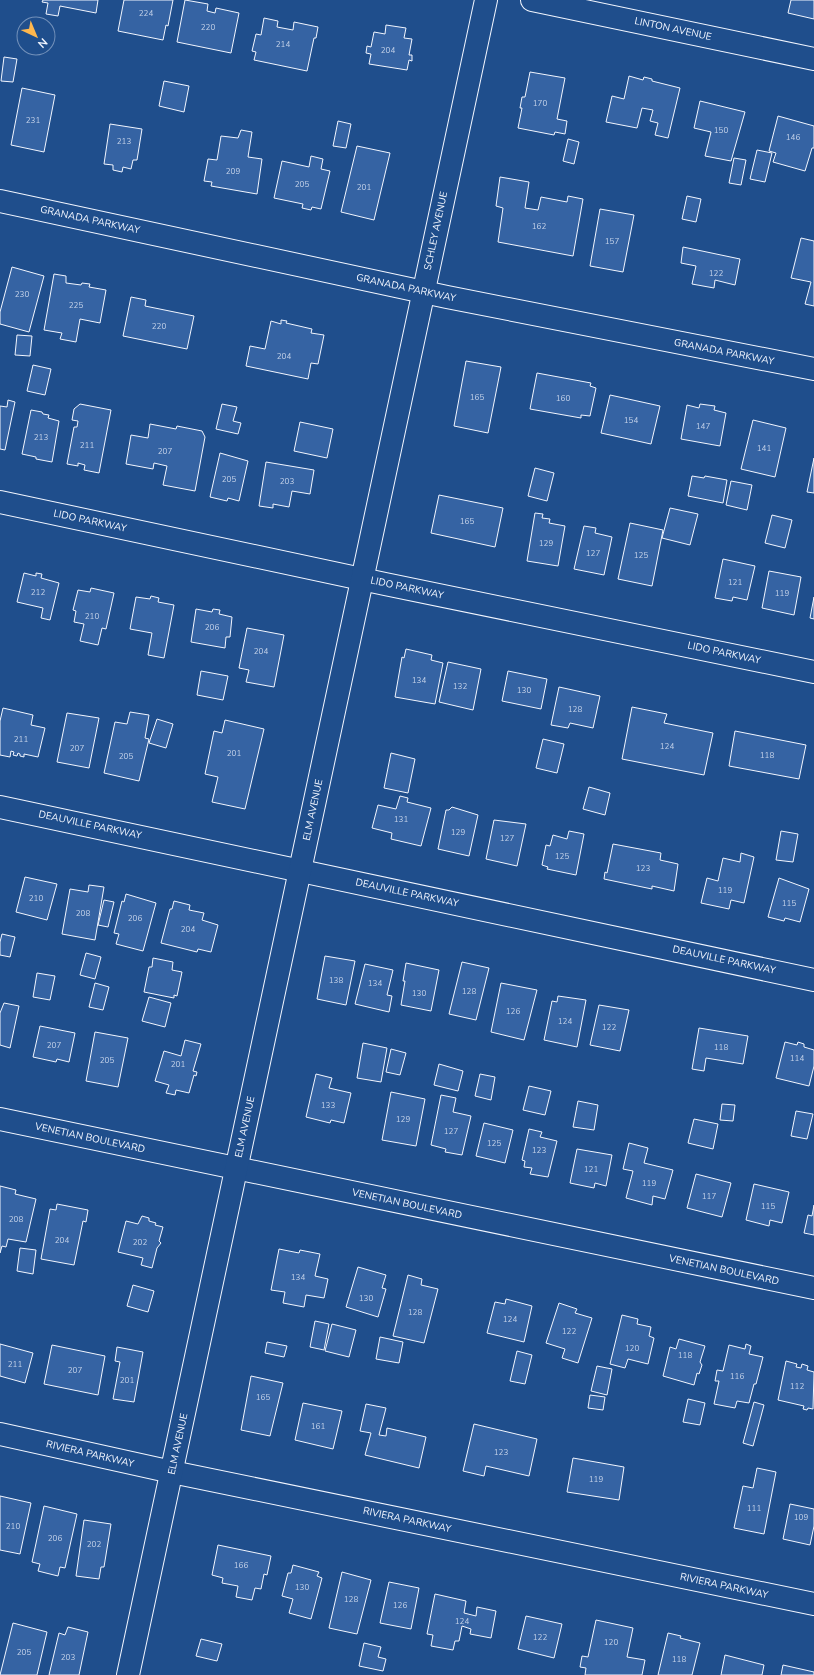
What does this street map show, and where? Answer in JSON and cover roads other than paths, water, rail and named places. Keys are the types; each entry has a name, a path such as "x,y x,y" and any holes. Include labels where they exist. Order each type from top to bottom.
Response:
{"street":[{"name":"SCHLEY AVENUE","path":"362,579 486,0"},
{"name":"LINTON AVENUE","path":"532,0 814,59"},
{"name":"GRANADA PARKWAY","path":"0,201 423,292 814,369"},
{"name":"LIDO PARKWAY","path":"0,502 362,579 814,672"},
{"name":"ELM AVENUE","path":"128,1675 362,579"},
{"name":"DEAUVILLE PARKWAY","path":"0,806 814,980"},
{"name":"VENETIAN BOULEVARD","path":"0,1119 814,1288"},
{"name":"RIVIERA PARKWAY","path":"0,1434 172,1472 814,1604"}]}
